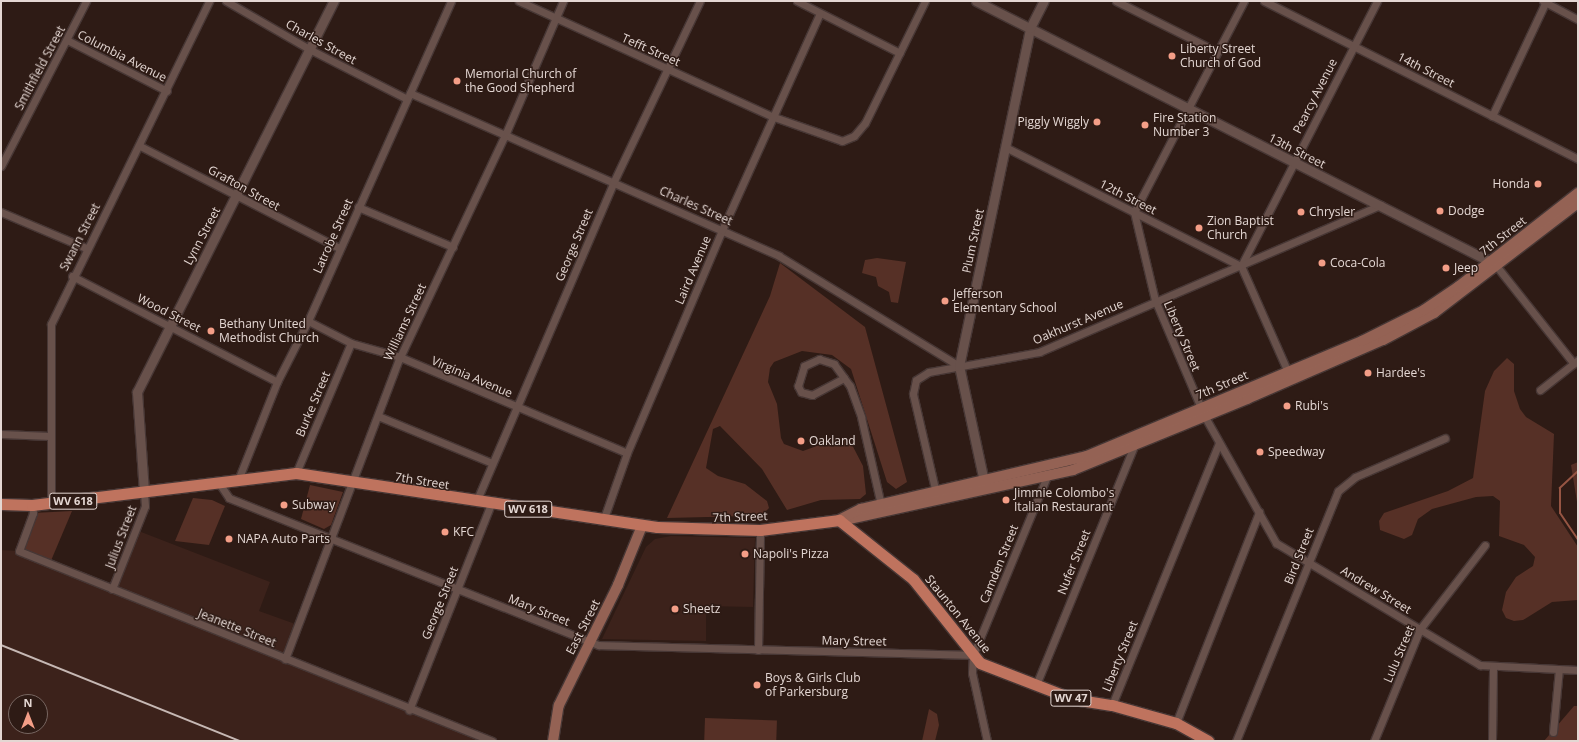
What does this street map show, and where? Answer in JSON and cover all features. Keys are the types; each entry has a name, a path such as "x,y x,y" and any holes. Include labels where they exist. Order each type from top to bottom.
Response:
{"main road":[{"name":"7th Street","path":"1048,471 1203,413 1398,333 1434,313 1495,264 1578,193"},
{"name":"7th Street","path":"1,504 32,505 296,473 354,484 476,502 604,518 642,526 711,531 760,530 839,520 1048,471 1133,448 1288,372 1424,310 1495,264 1578,203"},
{"name":"7th Street","path":"839,520 861,509 936,493 984,486"},
{"name":"Staunton Avenue","path":"839,520 913,579 980,663 1073,699 1112,705 1176,723 1208,741"},
{"name":"East Street","path":"553,741 559,705 618,585 642,526"}],"street":[{"name":"Smithfield Street","path":"1,166 86,1"},
{"name":"Swann Street","path":"50,503 50,324 86,248 140,146 210,1"},
{"name":"Charles Street","path":"226,1 309,49 408,96 506,133 779,256 959,366"},
{"name":"Lynn Street","path":"144,492 137,392 168,325 235,197 334,1"},
{"name":"Latrobe Street","path":"238,480 277,382 308,321 339,248 451,1"},
{"name":"Tefft Street","path":"519,1 774,117 842,141 854,136 865,123 925,1"},
{"name":"Williams Street","path":"285,659 354,484 400,357 506,133 554,18 563,1"},
{"name":"George Street","path":"476,502 614,181 666,69 700,1"},
{"path":"797,1 900,53"},
{"name":"13th Street","path":"976,1 1495,264 1576,362"},
{"name":"Plum Street","path":"984,486 959,366 1030,28 1044,1"},
{"path":"1116,1 1216,51"},
{"path":"1134,212 1216,51 1244,1"},
{"name":"14th Street","path":"1264,1 1578,159"},
{"name":"Pearcy Avenue","path":"1241,266 1352,46 1377,1"},
{"path":"1492,116 1545,1 1578,20"},
{"name":"Laird Avenue","path":"604,518 627,453 722,230 820,13"},
{"name":"Columbia Avenue","path":"67,40 166,91"},
{"name":"Grafton Street","path":"140,146 235,197 339,248"},
{"name":"12th Street","path":"1005,147 1241,266"},
{"path":"1288,372 1241,266 1381,205"},
{"path":"358,207 453,247"},
{"path":"1,212 86,248"},
{"name":"Liberty Street","path":"1112,705 1219,443 1203,413 1155,300 1134,212"},
{"name":"Oakhurst Avenue","path":"936,493 913,394 916,380 928,372 1039,352 1155,300 1241,266"},
{"name":"Wood Street","path":"72,276 277,382"},
{"name":"Virginia Avenue","path":"308,321 351,343 400,357 516,408 627,453"},
{"name":"Burke Street","path":"296,473 351,343"},
{"path":"844,378 812,395 801,392 798,386 804,366 819,359 834,364 844,378 861,417 881,505"},
{"path":"1540,390 1576,362"},
{"path":"378,416 492,463"},
{"path":"1,434 50,436"},
{"name":"Bird Street","path":"1236,741 1308,562 1343,485 1445,438"},
{"name":"Andrew Street","path":"1219,443 1276,544 1480,665 1578,670"},
{"name":"Nufer Street","path":"1036,685 1133,448"},
{"name":"Camden Street","path":"987,741 972,672 973,655 1048,471"},
{"name":"Mary Street","path":"219,483 229,498 458,588 589,642 758,650 973,655"},
{"name":"Julius Street","path":"112,589 145,506 144,492"},
{"name":"George Street","path":"409,710 491,504"},
{"name":"Jeanette Street","path":"32,505 33,513 19,551 409,710 492,741"},
{"path":"1176,723 1259,512"},
{"path":"758,650 760,530"},
{"name":"Lulu Street","path":"1374,741 1420,629 1485,545"},
{"path":"1492,741 1493,666"},
{"path":"1553,732 1559,669"}],"shaded area":[{"path":"877,258 906,262 898,303 891,302 889,292 878,286 876,277 862,273 865,260"},
{"path":"780,263 865,327 907,482 896,489 887,482 851,369 832,355 802,351 774,362 770,368 768,382 777,404 781,438 784,444 803,451 836,439 849,439 863,466 866,494 860,499 821,500 787,510 762,469 720,426 713,429 706,468 718,476 745,484 767,501 769,508 763,514 748,516 667,518 770,296"},
{"path":"1507,358 1514,364 1514,391 1520,409 1526,417 1554,434 1551,506 1578,547 1578,600 1552,602 1523,620 1514,621 1506,618 1502,610 1506,592 1516,577 1533,566 1535,557 1524,545 1499,536 1500,501 1493,496 1476,497 1432,509 1418,519 1412,535 1404,539 1380,530 1379,521 1384,513 1448,491 1473,478 1485,391 1494,371"},
{"path":"1578,462 1578,508 1571,465"},
{"path":"310,485 343,492 331,525 324,529 301,519"},
{"path":"193,498 212,500 225,506 209,545 175,541"},
{"path":"72,511 50,563 19,551 33,513"},
{"path":"136,530 270,582 259,611 298,625 285,659 492,741 1,741 1,550 19,551 112,589"},
{"path":"671,536 755,538 753,607 706,606 706,641 602,639 646,547 655,539"},
{"path":"1574,706 1578,706 1578,741 1544,741"},
{"path":"929,709 937,714 939,725 935,741 922,741"},
{"path":"705,718 777,721 776,741 704,741"}],"waterway":[{"path":"1578,471 1560,488 1560,513 1578,540"}],"railway":[{"path":"1,645 240,741"}],"place":[{"name":"Liberty Street Church of God","path":"1172,56"},
{"name":"Memorial Church of the Good Shepherd","path":"457,81"},
{"name":"Piggly Wiggly","path":"1097,122"},
{"name":"Fire Station Number 3","path":"1145,125"},
{"name":"Honda","path":"1538,184"},
{"name":"Dodge","path":"1440,211"},
{"name":"Chrysler","path":"1301,212"},
{"name":"Zion Baptist Church","path":"1199,228"},
{"name":"Coca-Cola","path":"1322,263"},
{"name":"Jeep","path":"1446,268"},
{"name":"Jefferson Elementary School","path":"945,301"},
{"name":"Bethany United Methodist Church","path":"211,331"},
{"name":"Hardee's","path":"1368,373"},
{"name":"Rubi's","path":"1287,406"},
{"name":"Oakland","path":"801,441"},
{"name":"Speedway","path":"1260,452"},
{"name":"Jimmie Colombo's Italian Restaurant","path":"1006,500"},
{"name":"Subway","path":"284,505"},
{"name":"KFC","path":"445,532"},
{"name":"NAPA Auto Parts","path":"229,539"},
{"name":"Napoli's Pizza","path":"745,554"},
{"name":"Sheetz","path":"675,609"},
{"name":"Boys & Girls Club of Parkersburg","path":"757,685"}]}
